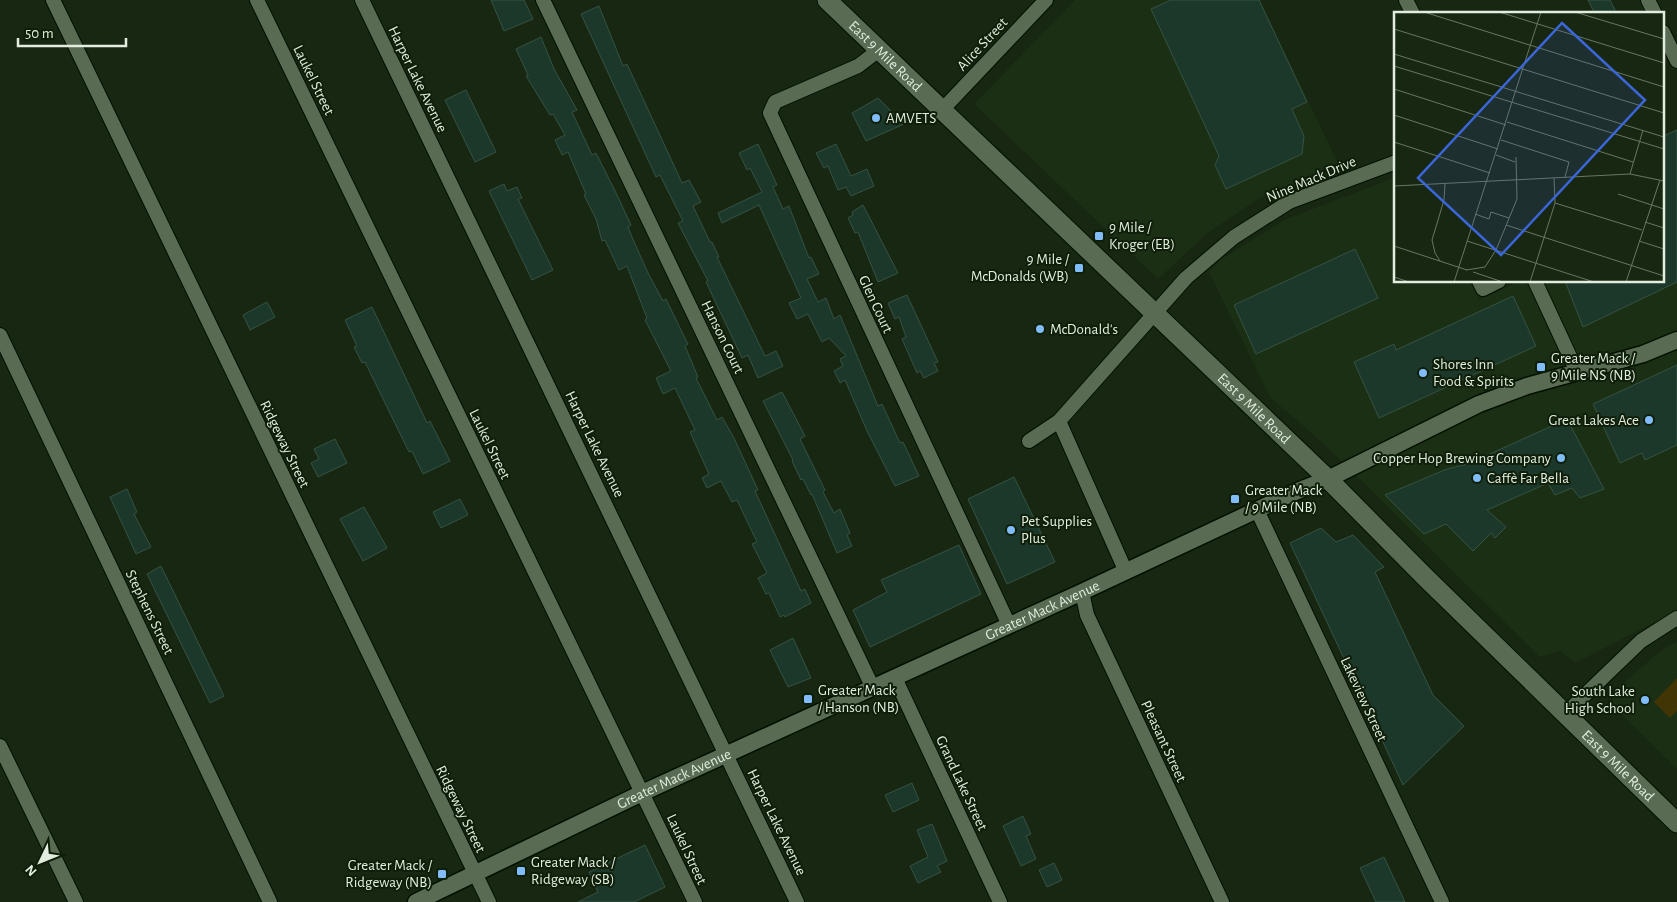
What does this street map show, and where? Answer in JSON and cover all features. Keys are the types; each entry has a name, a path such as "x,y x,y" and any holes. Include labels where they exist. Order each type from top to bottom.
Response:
{"main road":[{"name":"East 9 Mile Road","path":"827,0 1328,479 1677,822"}],"street":[{"name":"Ridgeway Street","path":"53,0 489,902"},
{"name":"Laukel Street","path":"257,0 695,902"},
{"name":"Harper Lake Avenue","path":"362,0 797,902"},
{"name":"Hanson Court","path":"543,0 873,688"},
{"name":"Alice Street","path":"942,110 1046,0"},
{"path":"1406,0 1412,12"},
{"path":"1648,0 1654,12"},
{"path":"1664,35 1673,59"},
{"name":"Glen Court","path":"879,50 858,66 774,102 770,107 770,113 1009,626"},
{"name":"Nine Mack Drive","path":"1029,441 1059,421 1200,265 1234,237 1268,214 1308,195 1394,163"},
{"path":"1480,282 1483,289 1497,282"},
{"path":"1535,282 1578,374"},
{"name":"Stephens Street","path":"0,336 270,902"},
{"name":"Greater Mack Avenue","path":"416,902 642,793 1328,479 1479,404 1527,386 1578,374 1643,354 1677,340"},
{"path":"1059,421 1126,572"},
{"name":"Lakeview Street","path":"1257,510 1442,902"},
{"name":"Pleasant Street","path":"1082,592 1087,615 1222,902"},
{"path":"1565,714 1641,641 1677,618"},
{"name":"Grand Lake Street","path":"895,678 1000,902"},
{"path":"0,746 76,902"}],"shaded area":[{"path":"1075,0 1260,0 1338,163 1260,198 1209,232 1158,279 974,104"},
{"path":"1394,178 1394,282 1470,282 1479,300 1517,282 1664,282 1677,209 1677,611 1575,663 1560,651 1540,657 1325,445 1270,397 1209,272 1222,259 1284,220"},
{"name":"South Lake High School","path":"1677,641 1677,769 1614,707 1612,693 1659,652"},
{"path":"1677,678 1677,711 1670,718 1654,702"}],"building":[{"path":"491,0 524,0 533,19 504,31"},
{"path":"1171,0 1259,0 1307,102 1292,109 1304,136 1302,154 1226,189 1215,165 1219,156 1151,9"},
{"path":"1588,0 1610,0 1616,12 1594,12"},
{"path":"599,6 623,66 627,64 682,183 689,180 701,202 693,206 710,242 712,242 719,257 717,257 765,356 776,351 783,366 758,378 748,355 742,358 706,282 708,281 678,223 683,221 660,175 656,177 581,14"},
{"path":"541,37 554,69 577,110 572,112 592,155 596,153 631,225 628,227 648,273 663,301 666,299 688,344 685,346 698,377 696,378 717,420 722,417 734,438 758,490 755,491 801,591 805,589 811,603 785,617 784,615 780,617 769,593 766,594 758,578 767,573 752,544 757,542 737,500 732,502 721,481 707,488 702,478 709,474 690,432 695,430 675,388 663,394 656,378 671,371 645,320 647,318 627,266 619,270 605,240 602,241 596,219 584,195 586,194 568,152 562,155 555,140 565,135 553,114 550,115 526,76 528,75 516,49"},
{"path":"466,90 496,152 475,162 445,100"},
{"name":"AMVETS","path":"878,98 904,124 866,141 852,113"},
{"path":"1677,130 1677,282 1583,327 1565,282 1664,282 1664,136"},
{"path":"758,144 777,185 773,187 783,209 789,206 809,258 811,257 819,274 807,279 818,302 826,298 834,319 840,315 878,406 882,404 900,443 903,442 919,476 895,486 867,431 845,380 840,383 834,371 843,366 840,359 846,356 829,338 822,342 808,314 797,319 789,303 801,298 759,205 722,223 718,213 762,192 750,168 747,170 739,153"},
{"path":"836,144 851,176 867,169 874,186 851,196 846,187 838,190 828,166 824,168 816,153"},
{"path":"504,184 507,191 517,187 522,198 518,199 553,270 532,280 489,191"},
{"path":"863,205 898,273 878,282 858,232 855,233 848,218 853,215 852,212"},
{"path":"1355,249 1378,298 1256,354 1234,305"},
{"path":"907,295 938,362 934,363 938,371 924,378 920,371 917,373 902,339 906,337 899,317 895,319 888,303"},
{"path":"1513,296 1536,346 1379,418 1354,362 1394,344 1396,350"},
{"path":"267,302 275,317 250,330 243,315"},
{"path":"372,307 427,423 430,421 450,461 423,474 412,451 409,452 365,362 362,363 354,347 357,346 345,320"},
{"path":"1677,365 1677,445 1645,460 1642,453 1620,463 1593,404"},
{"path":"782,392 805,436 800,439 825,490 823,492 834,513 840,509 850,533 847,535 852,546 837,553 812,494 803,479 801,480 763,401"},
{"path":"1567,419 1604,489 1580,498 1572,488 1555,495 1548,483 1487,510 1506,527 1495,538 1491,533 1473,551 1446,524 1424,534 1385,495 1447,469 1468,464"},
{"path":"335,439 347,463 318,477 311,463 319,459 314,449"},
{"name":"Pet Supplies Plus","path":"1014,477 1055,562 1007,584 968,499"},
{"path":"127,489 137,512 134,514 151,547 136,554 110,497"},
{"path":"460,499 468,515 441,528 433,512"},
{"path":"364,507 387,548 363,561 340,519"},
{"path":"1321,528 1336,542 1353,535 1384,567 1375,572 1433,695 1464,726 1403,785 1290,543"},
{"path":"959,545 981,594 870,647 853,610 887,592 881,580"},
{"path":"161,566 224,696 210,703 147,574"},
{"path":"793,638 811,678 788,687 770,650"},
{"path":"912,783 919,800 893,812 885,795"},
{"path":"1023,816 1031,834 1026,836 1036,859 1021,866 1003,826"},
{"path":"932,824 947,861 937,866 941,872 918,883 910,866 928,857 917,830"},
{"path":"645,845 665,887 634,902 578,902 598,892 589,872"},
{"path":"1384,857 1405,902 1376,902 1360,868"},
{"path":"1054,863 1062,880 1047,887 1039,870"}],"place":[{"name":"AMVETS","path":"876,118"},
{"name":"9 Mile / Kroger (EB)","path":"1099,236"},
{"name":"9 Mile / McDonalds (WB)","path":"1079,268"},
{"name":"McDonald's","path":"1040,329"},
{"name":"Greater Mack / 9 Mile NS (NB)","path":"1541,367"},
{"name":"Shores Inn Food & Spirits","path":"1423,373"},
{"name":"Great Lakes Ace","path":"1649,420"},
{"name":"Copper Hop Brewing Company","path":"1561,458"},
{"name":"Caffè Far Bella","path":"1477,478"},
{"name":"Greater Mack / 9 Mile (NB)","path":"1235,499"},
{"name":"Pet Supplies Plus","path":"1011,530"},
{"name":"Greater Mack / Hanson (NB)","path":"808,699"},
{"name":"South Lake High School","path":"1645,700"},
{"name":"Greater Mack / Ridgeway (SB)","path":"521,871"},
{"name":"Greater Mack / Ridgeway (NB)","path":"442,874"}]}
